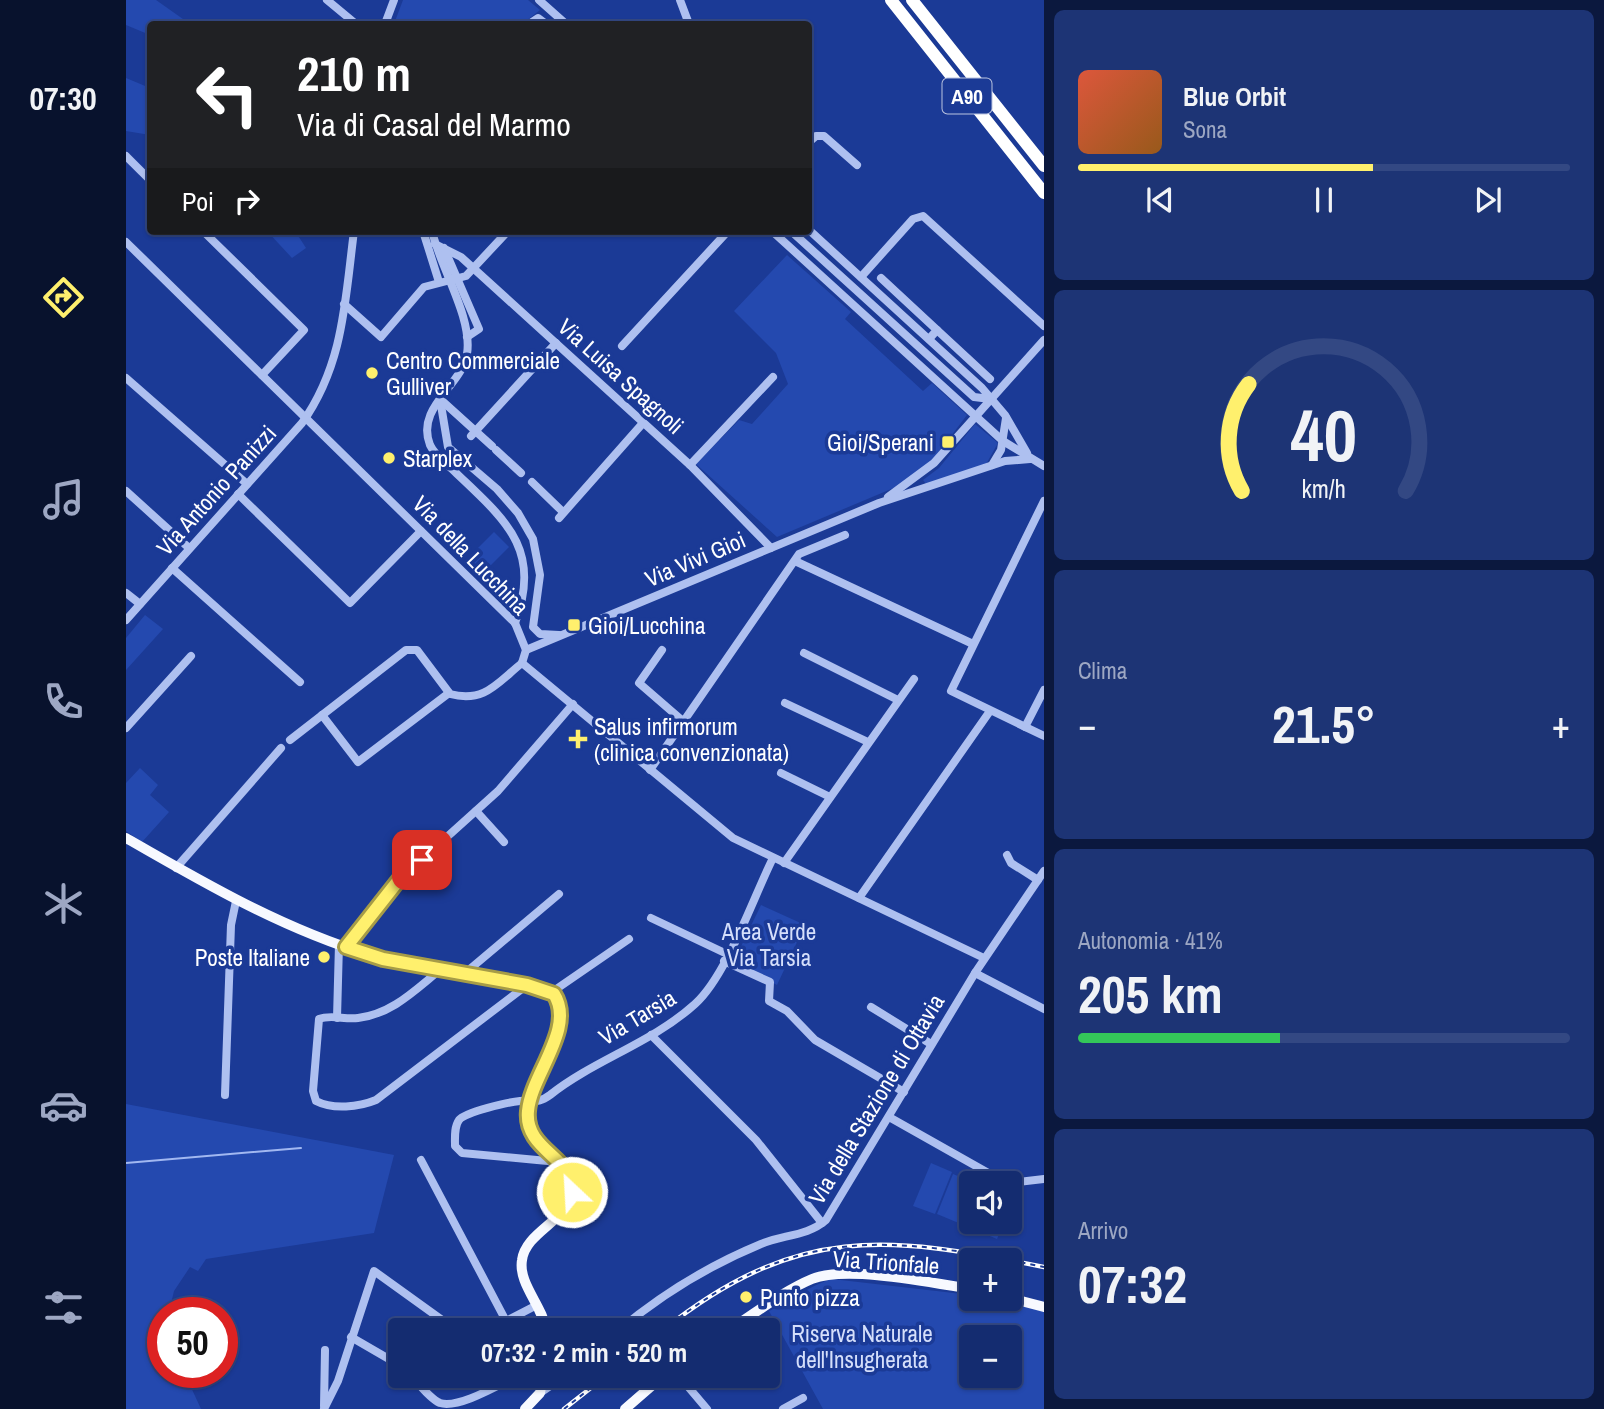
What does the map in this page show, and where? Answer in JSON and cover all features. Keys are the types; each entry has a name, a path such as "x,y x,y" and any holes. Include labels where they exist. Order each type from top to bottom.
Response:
{"highway":[{"name":"A90","path":"891,0 1044,193"},
{"name":"A90","path":"912,0 1044,166"}],"main road":[{"path":"126,838 236,901 342,945 383,959 527,985 551,992 560,1006 560,1026 529,1101 530,1132 572,1181 570,1198 559,1215 527,1246 522,1260 523,1275 541,1318"},
{"name":"Via Trionfale","path":"748,1318 803,1283 829,1275 856,1275 959,1288"},
{"path":"1022,1301 1044,1307"},
{"path":"525,1409 540,1393 541,1388"},
{"path":"625,1409 649,1388"}],"street":[{"path":"327,0 352,21"},
{"path":"386,21 394,0"},
{"path":"539,0 550,3 554,14 562,21"},
{"path":"680,0 688,21"},
{"path":"548,21 554,14"},
{"path":"812,140 816,136 824,136 857,165"},
{"path":"128,161 147,177"},
{"path":"861,277 913,219 921,215 1044,326"},
{"path":"812,233 929,339 990,399 1006,418 1030,459"},
{"path":"207,235 304,330 262,375"},
{"name":"Via Antonio Panizzi","path":"126,620 306,418 333,367 353,235"},
{"path":"344,304 381,337 422,289 458,280 474,269 504,235"},
{"path":"622,346 724,235"},
{"path":"776,235 1003,440 1044,466"},
{"path":"796,235 974,397 990,399"},
{"path":"432,239 458,280 478,329 467,337"},
{"path":"432,239 443,282 467,337 465,362 440,398 427,427 432,449 513,531 521,552 523,585 515,623"},
{"name":"Via Luisa Spagnoli","path":"432,239 474,269 690,465 771,548"},
{"name":"Via della Lucchina","path":"126,242 515,623 526,650 522,663"},
{"path":"818,255 834,252"},
{"path":"816,271 818,255"},
{"path":"881,278 990,379"},
{"path":"889,304 890,321"},
{"path":"872,322 890,321"},
{"path":"929,339 937,330"},
{"path":"929,339 937,330"},
{"name":"Via Vivi Gioi","path":"879,503 926,472 975,414 1044,340"},
{"path":"473,433 555,343"},
{"path":"939,366 939,384"},
{"path":"690,465 774,377"},
{"path":"126,378 247,484"},
{"path":"974,397 975,414"},
{"path":"440,398 473,433 521,473"},
{"path":"440,398 447,446 508,501 529,531 536,550 540,582 533,625 540,634 562,635"},
{"path":"992,465 1003,440 1006,418"},
{"path":"532,482 561,515 643,423"},
{"name":"Via Vivi Gioi","path":"526,650 879,503 1015,458 1030,459"},
{"path":"126,491 189,548"},
{"path":"237,494 350,603 421,531"},
{"path":"1044,501 951,691 1044,736"},
{"path":"650,770 799,554 845,535"},
{"path":"521,552 536,550"},
{"path":"795,561 973,645"},
{"path":"172,568 300,682"},
{"path":"126,593 140,604"},
{"path":"290,740 403,651 417,650 449,693 477,698 522,663 722,830 773,858 984,958"},
{"path":"662,650 639,683 684,722"},
{"path":"804,653 898,700"},
{"path":"126,728 191,656"},
{"path":"784,863 914,679"},
{"path":"1025,727 1044,690"},
{"path":"321,715 358,762 449,693"},
{"path":"337,1018 342,945 398,881 476,811 538,747 573,704"},
{"path":"785,704 868,742"},
{"path":"859,898 990,710"},
{"path":"176,868 281,748"},
{"path":"780,773 830,797"},
{"path":"476,811 504,842"},
{"path":"1007,855 1011,863 1038,880"},
{"name":"Via Tarsia","path":"558,1162 465,1154 456,1150 456,1128 462,1117 514,1102 541,1101 583,1071 651,1035 697,1002 726,958 773,858"},
{"name":"Via della Stazione di Ottavia","path":"633,1318 656,1298 749,1250 822,1223 984,958 1044,872"},
{"path":"464,974 559,894"},
{"path":"225,1095 231,917 236,901"},
{"path":"651,918 770,982 769,1001 788,1011 815,1040 904,1092"},
{"path":"551,992 629,939"},
{"path":"440,970 389,1009 360,1018 323,1017 318,1021 313,1094 316,1101 323,1104 358,1105 376,1100 527,985"},
{"path":"975,973 1044,1009"},
{"path":"871,1007 932,1044"},
{"path":"651,1035 756,1140 822,1223"},
{"path":"889,1117 986,1171"},
{"path":"421,1160 504,1318"},
{"path":"1022,1181 1044,1179"},
{"path":"324,1409 338,1381 373,1271 380,1272 440,1318"},
{"path":"512,1318 537,1305"},
{"path":"351,1336 388,1358"},
{"path":"324,1409 325,1350"},
{"path":"424,1388 437,1402 447,1405 470,1399 492,1388"},
{"path":"540,1393 547,1388"},
{"path":"688,1388 704,1408"},
{"path":"783,1409 803,1398"}],"green space":[{"path":"126,0 156,0 186,21 147,21 147,34 126,25"},
{"path":"403,0 528,0 540,10 526,21 395,21"},
{"path":"126,78 147,87 147,134 126,131"},
{"path":"271,235 298,235 306,248 292,258"},
{"path":"787,255 851,312 845,319 923,391 932,383 967,415 932,461 896,487 777,537 696,464 739,420 752,424 788,384 776,353 734,311"},
{"path":"975,424 998,443 985,466 927,485 923,480 939,468"},
{"path":"494,532 509,547 481,575 466,560"},
{"path":"145,615 163,629 126,670 126,638"},
{"path":"140,768 158,785 150,795 169,812 142,842 126,831 126,783"},
{"name":"Area Verde Via Tarsia","path":"761,905 805,925 777,985 733,963"},
{"path":"126,1104 394,1155 374,1233 206,1259 198,1271 190,1267 173,1297 147,1297 147,1388 191,1388 201,1409 126,1409"},
{"path":"931,1163 952,1172 935,1214 913,1206"},
{"path":"953,1174 959,1176 959,1223 937,1214"},
{"path":"985,1234 999,1234 997,1239"},
{"name":"Riserva Naturale dell'Insugherata","path":"832,1279 959,1294 959,1311 1022,1311 1022,1306 1044,1311 1044,1409 823,1409 780,1331 780,1318 773,1318 769,1311"}],"waterway":[{"path":"126,1163 301,1148"}],"railway":[{"path":"680,1318 711,1296 757,1271 801,1255 844,1247 889,1245 937,1248 1044,1267"},
{"path":"564,1409 591,1388"}],"place":[{"name":"Centro Commerciale Gulliver","path":"372,373"},
{"name":"Gioi/Sperani","path":"948,442"},
{"name":"Starplex","path":"389,458"},
{"name":"Gioi/Lucchina","path":"574,625"},
{"name":"Salus infirmorum (clinica convenzionata)","path":"578,739"},
{"name":"Poste Italiane","path":"324,957"},
{"name":"Punto pizza","path":"746,1297"}],"route":[{"path":"422,860 398,881 346,947 383,959 527,985 554,994 560,1006 560,1026 531,1094 528,1124 535,1140 568,1174 573,1186 572,1192"}]}
